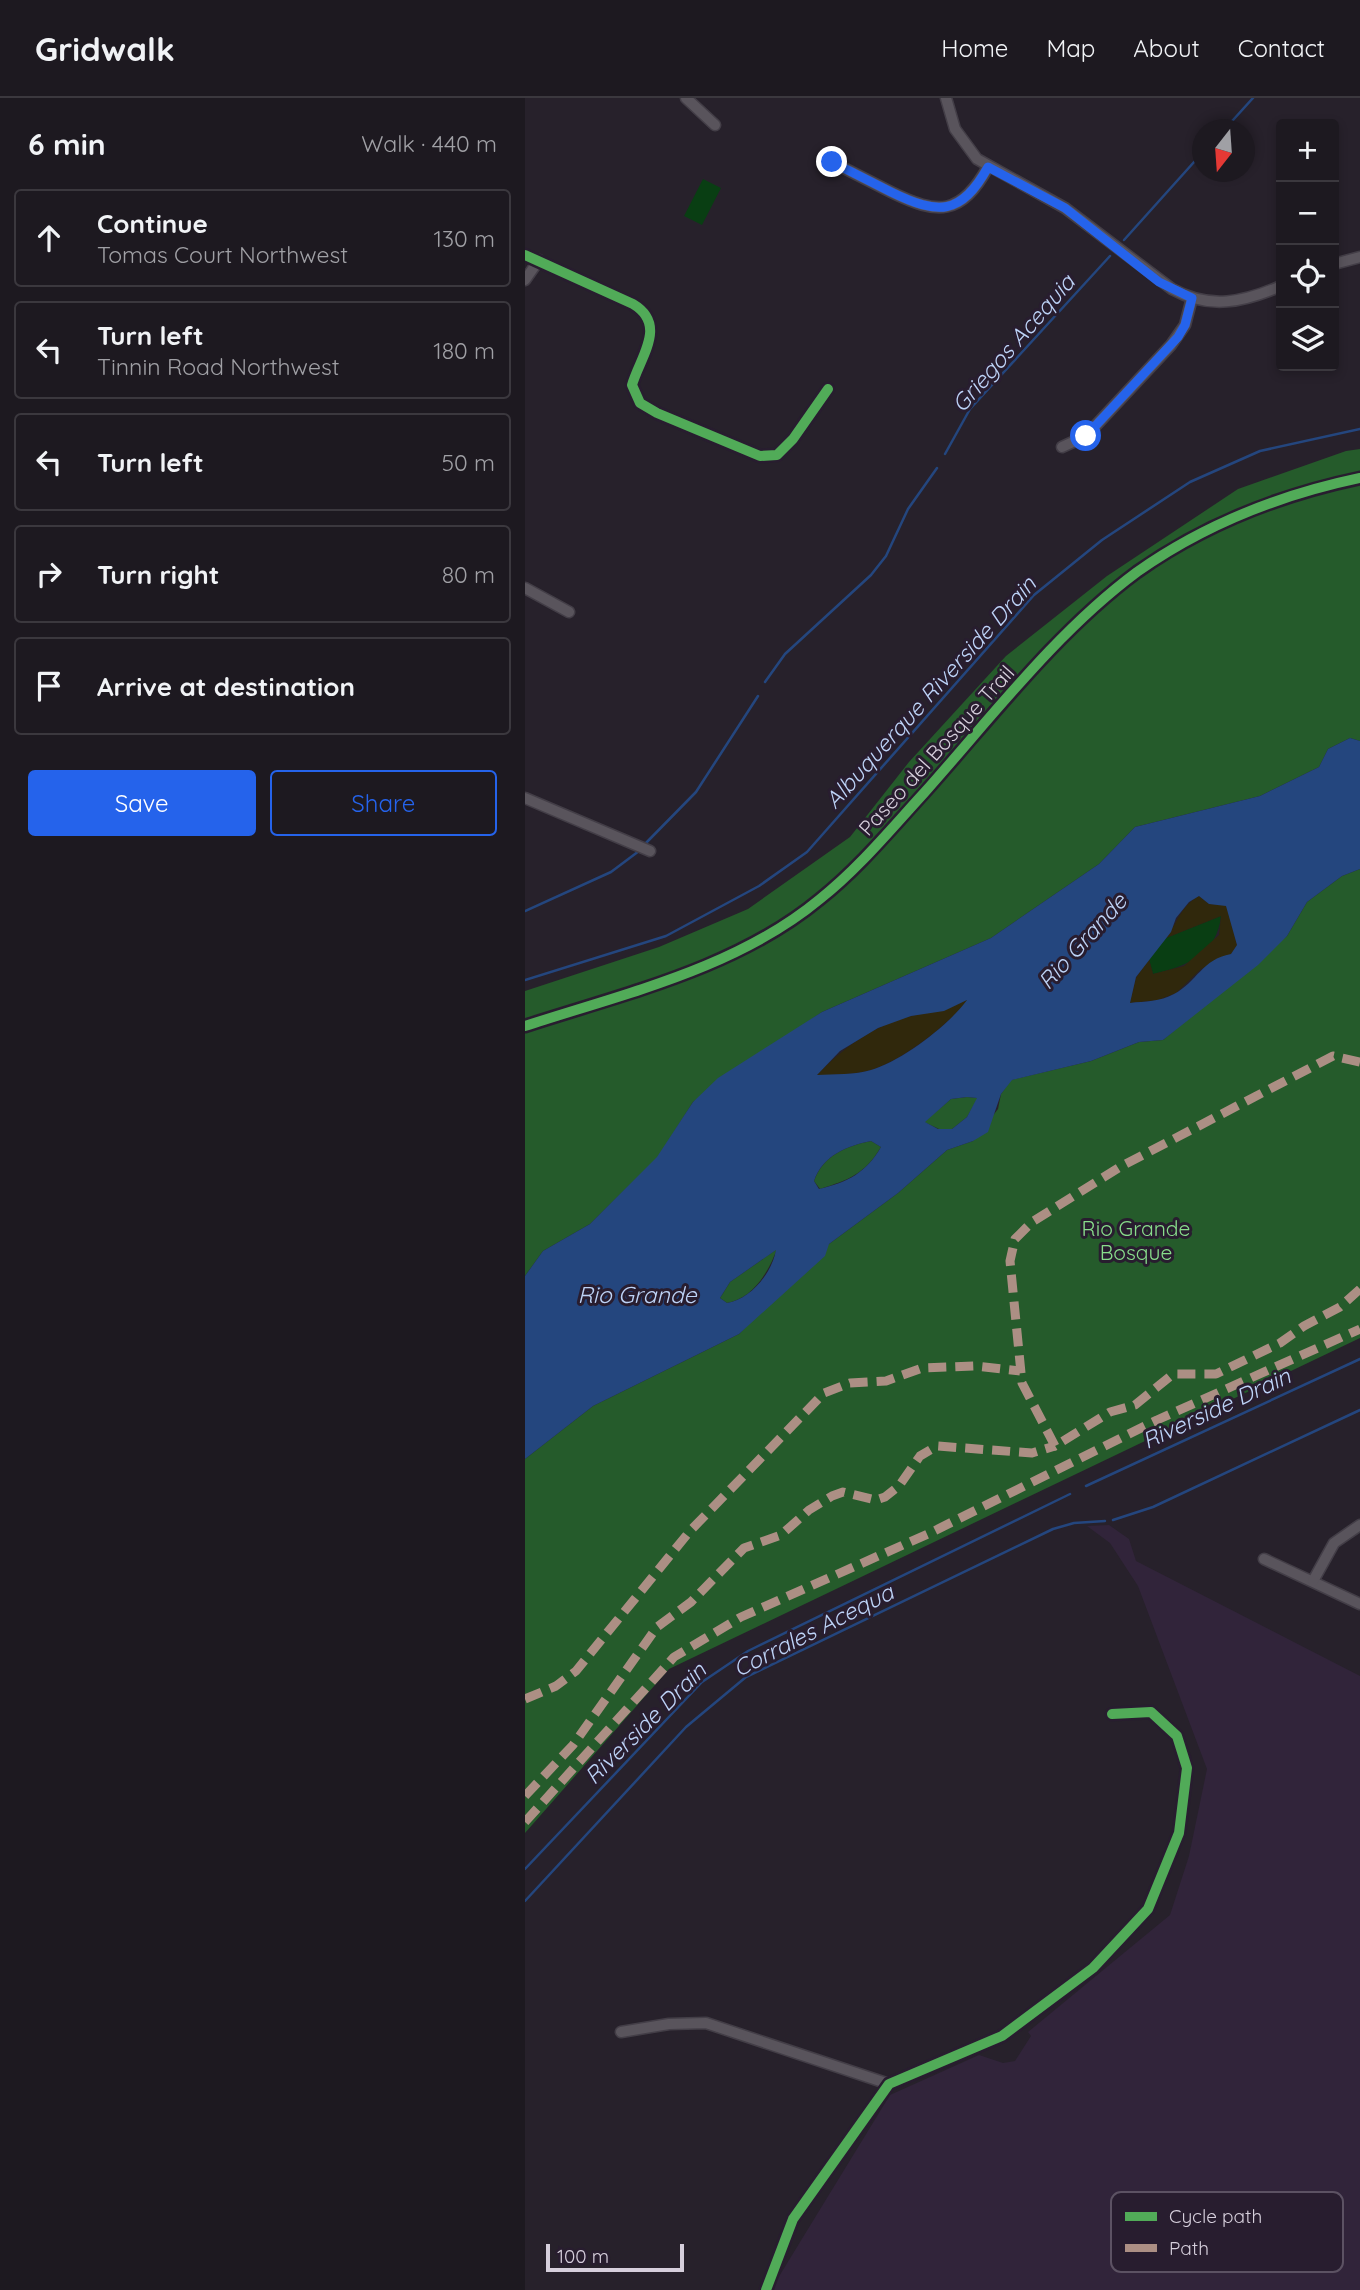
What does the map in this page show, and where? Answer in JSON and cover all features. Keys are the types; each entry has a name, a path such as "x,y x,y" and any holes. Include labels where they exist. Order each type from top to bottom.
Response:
{"street":[{"path":"686,98 715,125"},
{"path":"946,98 950,118 961,141 988,167 1065,208 1172,289 1192,298 1223,303 1241,301 1276,288"},
{"path":"832,162 914,203 933,208 955,205 968,198 988,167"},
{"path":"525,255 633,304 646,314 651,336 632,385 640,403 657,413 760,456 777,454 793,439 828,389"},
{"path":"1339,263 1360,257"},
{"path":"525,280 538,260"},
{"path":"1062,447 1086,436 1171,345 1185,325 1192,298"},
{"path":"525,588 569,612"},
{"path":"525,798 648,850"},
{"path":"1313,1581 1334,1543 1360,1525"},
{"path":"1264,1559 1360,1604"},
{"path":"766,2290 793,2219 889,2084 1002,2036 1093,1968 1148,1909 1179,1833 1187,1768 1177,1736 1151,1712 1112,1714"},
{"path":"621,2032 669,2024 706,2023 889,2084"}],"shaded area":[{"path":"1109,1525 1129,1539 1136,1561 1360,1676 1360,2290 774,2290 775,2283 890,2095 979,2055 1003,2063 1015,2061 1031,2036 1028,2032 1170,1915 1189,1856 1207,1769 1138,1586 1110,1543 1087,1526"}],"green space":[{"path":"703,179 721,188 702,225 684,216"},
{"path":"1360,449 1360,741 1350,738 1328,749 1319,767 1260,796 1135,827 1099,864 991,938 822,1012 693,1102 658,1157 590,1224 543,1251 525,1276 525,991 659,947 748,909 850,837 909,762 1006,656 1107,576 1238,489 1346,451"},
{"name":"Rio Grande Bosque","path":"1360,869 1360,1338 669,1669 525,1833 525,1459 593,1406 739,1334 829,1244 898,1193 947,1150 973,1141 998,1109 1001,1094 1011,1080 1091,1061 1139,1042 1163,1040 1287,936 1307,902 1342,876"},
{"path":"1221,916 1218,929 1207,949 1188,962 1153,974 1149,959 1166,938"},
{"path":"978,1098 967,1117 952,1129 939,1129 924,1122 951,1099"},
{"path":"871,1141 881,1147 869,1164 847,1179 820,1189 814,1181 823,1164 845,1149"},
{"path":"777,1249 769,1267 752,1290 727,1303 720,1298 730,1282"}],"sand":[{"path":"1199,896 1209,904 1226,905 1237,945 1231,954 1201,969 1176,993 1158,1000 1130,1003 1136,978 1149,959 1153,974 1184,966 1219,935 1221,916 1166,938 1183,910"},
{"path":"969,999 925,1040 884,1065 858,1073 816,1076 848,1047 885,1025"}],"water":[{"name":"Rio Grande","path":"1350,738 1360,741 1360,869 1342,876 1307,902 1287,936 1258,965 1163,1040 1139,1042 1091,1061 1012,1080 1001,1094 988,1132 973,1141 947,1150 898,1193 829,1244 825,1256 739,1334 593,1406 525,1459 525,1276 543,1251 590,1224 657,1157 693,1102 718,1078 822,1012 991,938 1099,864 1135,827 1260,796 1319,767 1328,749","holes":["1199,896 1209,904 1226,906 1237,945 1231,954 1213,961 1169,997 1130,1003 1136,977 1171,932 1176,918 1189,902","967,1000 949,1020 897,1059 858,1073 817,1075 840,1051 878,1028 911,1016 944,1011","977,1098 967,1117 952,1129 938,1129 925,1122 951,1099","871,1141 881,1147 869,1164 855,1175 819,1189 814,1181 823,1164 837,1153","776,1250 765,1276 752,1291 727,1303 720,1298 730,1282"]}],"waterway":[{"name":"Griegos Acequia","path":"1234,119 1253,98"},
{"name":"Griegos Acequia","path":"1124,240 1192,164"},
{"name":"Griegos Acequia","path":"945,454 970,409 1110,256"},
{"name":"Albuquerque Riverside Drain","path":"525,980 666,936 759,886 807,852 1034,595 1102,540 1190,482 1260,451 1360,429"},
{"name":"Griegos Acequia","path":"765,682 785,654 871,575 886,556 908,509 937,468"},
{"name":"Griegos Acequia","path":"643,846 696,792 758,696"},
{"name":"Griegos Acequia","path":"525,911 611,872 639,851"},
{"name":"Riverside Drain","path":"1086,1486 1360,1359"},
{"name":"Corrales Acequa","path":"1113,1520 1153,1507 1360,1410"},
{"name":"Riverside Drain","path":"525,1869 702,1682 748,1651 1070,1494"},
{"name":"Corrales Acequa","path":"525,1901 686,1727 746,1677 1053,1529 1074,1523 1105,1521"}],"marked path":[{"path":"1360,1062 1333,1056 1120,1167 1032,1222 1015,1239 1010,1261 1022,1383 1055,1446 1110,1412 1135,1405 1173,1374 1216,1374 1280,1343 1304,1326 1340,1307 1360,1289"},
{"path":"525,1822 674,1657 741,1617 930,1533 1157,1420 1360,1329"},
{"path":"525,1699 556,1686 576,1671 690,1531 824,1393 850,1383 886,1381 922,1368 975,1366 1020,1371"},
{"path":"525,1796 573,1745 657,1627 691,1602 744,1548 781,1535 809,1510 843,1492 876,1500 885,1497 899,1486 920,1456 937,1446 1032,1453 1055,1446"}],"cycle path":[{"path":"525,255 633,304 643,312 649,322 649,342 632,385 640,403 657,413 760,456 777,455 793,439 828,389"},
{"name":"Paseo del Bosque Trail","path":"525,1026 679,976 717,961 788,923 820,899 861,861 1052,649 1079,621 1137,572 1189,539 1244,513 1301,493 1360,478"},
{"path":"766,2290 793,2219 889,2084 1002,2036 1093,1968 1148,1909 1179,1833 1187,1768 1177,1736 1151,1712 1112,1714"}],"route":[{"path":"832,162 914,203 933,208 955,205 968,198 988,167 1065,208 1159,282 1192,298 1185,325 1178,337 1086,436"}]}
